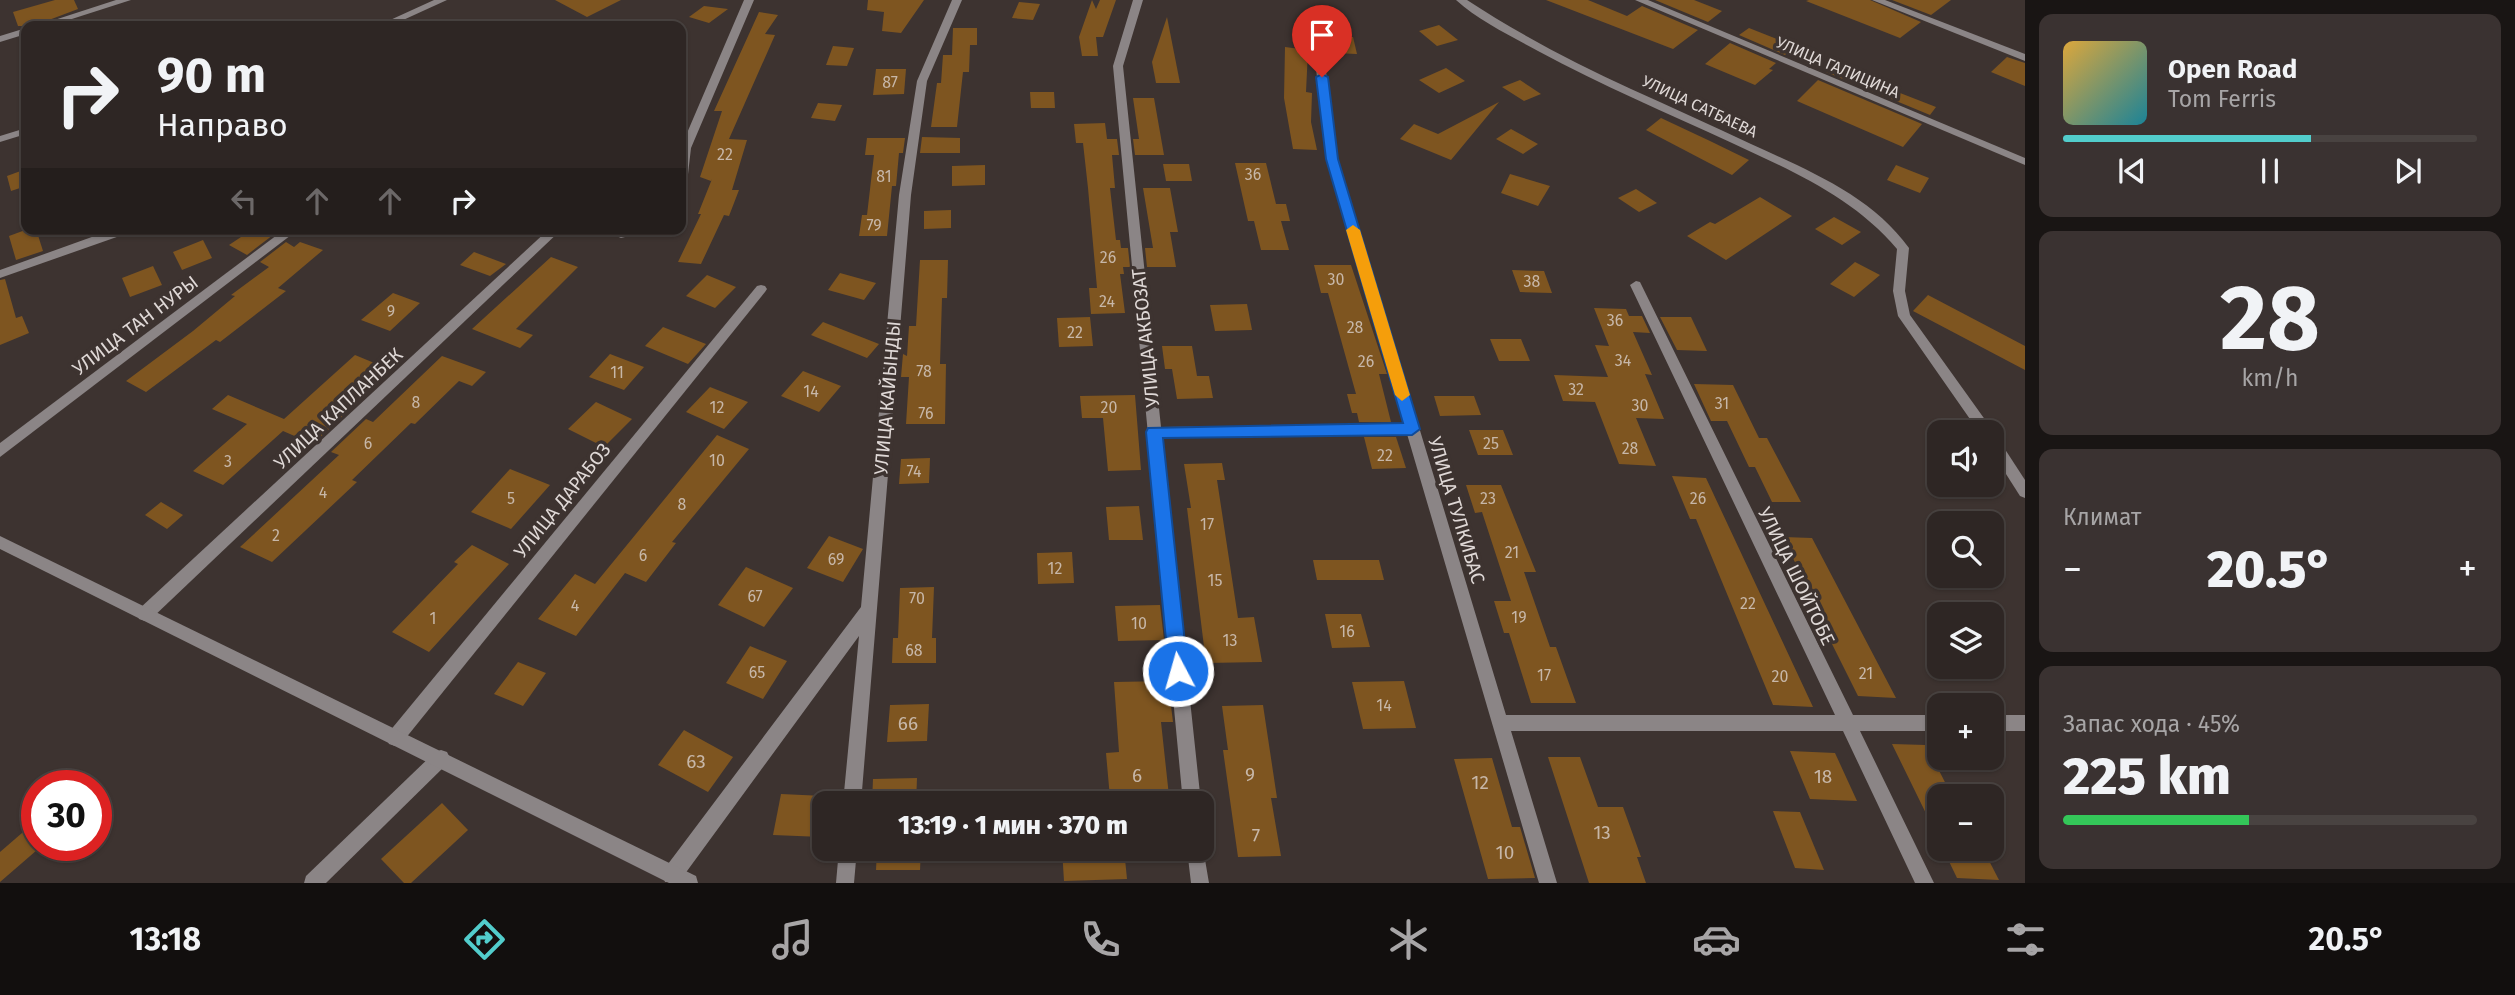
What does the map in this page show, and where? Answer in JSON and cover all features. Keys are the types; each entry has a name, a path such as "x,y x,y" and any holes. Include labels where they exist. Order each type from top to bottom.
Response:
{"street":[{"path":"57,21 126,0"},
{"path":"394,21 442,0"},
{"path":"686,148 749,0"},
{"name":"УЛИЦА КАЙЫНДЫ","path":"853,791 905,195 922,81 957,0"},
{"name":"УЛИЦА АКБОЗАТ","path":"1138,0 1118,66 1191,791"},
{"name":"УЛИЦА САТБАЕВА","path":"1461,0 1532,45 1810,176 1886,226 1903,248 1899,290 1904,316 1978,420"},
{"name":"УЛИЦА ГАЛИЦИНА","path":"1640,0 2025,162"},
{"path":"1877,0 2025,58"},
{"name":"УЛИЦА ТУЛКИБАС","path":"1316,23 1332,159 1548,883"},
{"path":"0,39 21,33"},
{"path":"0,139 21,133"},
{"path":"0,274 110,235"},
{"name":"УЛИЦА ТАН НУРЫ","path":"0,451 285,235"},
{"name":"УЛИЦА КАПЛАНБЕК","path":"145,614 550,235"},
{"name":"УЛИЦА ШОЙТОБЕ","path":"1636,285 1924,883"},
{"name":"УЛИЦА ДАРАБОЗ","path":"395,738 761,289"},
{"path":"1154,432 1412,429"},
{"path":"2004,460 2025,492"},
{"path":"0,542 689,883"},
{"path":"672,875 869,610"},
{"path":"1500,723 1927,723"},
{"path":"2004,723 2025,723"},
{"path":"313,883 441,758"},
{"path":"845,883 847,861"},
{"path":"1197,861 1200,883"}],"building":[{"path":"55,0 74,0 78,9 46,21 21,21 21,26 18,26 13,12"},
{"path":"555,0 621,0 587,17"},
{"path":"868,0 924,0 901,33 882,31 884,12 867,10"},
{"path":"1092,0 1096,9 1100,0 1116,0 1103,37 1096,37 1098,56 1082,56 1079,37"},
{"path":"1546,0 1588,0 1627,16 1642,6 1698,30 1673,49"},
{"path":"1655,0 1694,0 1722,11 1708,22"},
{"path":"1870,0 1921,22 1900,38 1806,1"},
{"path":"1892,0 1951,0 1931,15"},
{"path":"1019,2 1040,4 1033,20 1012,18"},
{"path":"704,6 728,9 709,23 689,17"},
{"path":"759,12 778,15 765,34 775,35 729,139 747,140 732,190 739,190 729,216 724,215 701,264 678,262 701,214 698,214 712,179 711,181 700,177 722,111 714,111"},
{"path":"1167,17 1180,83 1156,83 1152,62"},
{"path":"1439,25 1458,40 1437,46 1419,31"},
{"path":"953,28 977,28 977,45 970,45 969,72 963,72 957,127 931,127 937,83 941,83 943,55 952,55"},
{"path":"1749,28 1795,46 1785,55 1739,35"},
{"path":"1331,36 1353,37 1357,54 1334,53"},
{"path":"1730,43 1776,63 1769,69 1773,70 1755,85 1705,64"},
{"path":"833,46 854,48 847,66 826,65"},
{"path":"1285,47 1308,50 1306,92 1312,93 1311,122 1317,150 1293,149 1284,98"},
{"path":"2007,57 2025,63 2025,86 1991,72"},
{"path":"1832,66 1936,107 1930,115 1826,72"},
{"path":"1446,68 1465,81 1439,93 1419,80"},
{"path":"876,69 906,69 904,94 873,95"},
{"path":"1520,80 1541,94 1524,101 1502,87"},
{"path":"1818,80 1922,124 1903,147 1797,101"},
{"path":"1030,92 1054,92 1055,108 1031,108"},
{"path":"1133,98 1154,98 1164,155 1135,155 1133,139 1139,139"},
{"path":"1499,102 1451,160 1400,139 1414,124 1438,134"},
{"path":"818,103 842,105 835,121 811,118"},
{"path":"1661,118 1749,160 1732,175 1646,130"},
{"path":"1105,123 1107,139 1117,139 1119,155 1112,155 1115,188 1110,188 1116,240 1120,240 1121,248 1128,248 1130,267 1123,267 1124,274 1120,274 1125,313 1091,314 1089,288 1097,288 1083,143 1076,143 1074,124"},
{"path":"1511,129 1538,144 1523,154 1496,139"},
{"path":"922,137 960,138 960,153 920,153"},
{"path":"867,138 905,138 903,153 899,153 896,186 892,186 887,236 859,236 862,215 867,215 874,155 865,155"},
{"path":"1235,163 1266,163 1276,204 1286,204 1290,221 1281,221 1289,250 1261,250 1254,221 1248,221"},
{"path":"1163,164 1189,164 1192,181 1166,181"},
{"path":"985,165 985,185 952,186 952,166"},
{"path":"1896,165 1929,178 1920,193 1887,180"},
{"path":"21,171 21,188 11,191 7,176"},
{"path":"1510,174 1550,186 1538,206 1501,193"},
{"path":"1143,188 1170,188 1178,232 1170,232 1176,267 1147,267 1145,248 1153,248"},
{"path":"1636,189 1657,203 1639,212 1618,198"},
{"path":"1760,197 1792,216 1726,260 1687,236 1710,222 1715,224"},
{"path":"951,210 951,228 924,229 924,211"},
{"path":"1834,217 1861,232 1842,245 1815,229"},
{"path":"21,232 21,235 38,235 43,251 16,260 9,236"},
{"path":"244,235 273,235 247,255 229,245"},
{"path":"203,240 212,258 182,270 173,252"},
{"path":"286,242 294,247 300,242 323,250 278,288 286,291 220,342 216,340 146,392 126,381 193,331 235,296 231,295 269,267 260,262"},
{"path":"474,252 506,264 490,276 460,265"},
{"path":"551,257 578,267 516,329 533,335 520,348 472,329"},
{"path":"920,260 948,260 947,298 942,298 940,364 946,364 945,424 906,424 909,377 901,377 903,354 907,356 909,326 916,326"},
{"path":"1855,262 1880,275 1854,297 1830,284"},
{"path":"1314,265 1351,265 1387,374 1379,374 1391,422 1359,422 1357,413 1352,413 1347,394 1356,394 1328,293 1321,293"},
{"path":"153,266 162,285 130,297 122,278"},
{"path":"1512,270 1544,271 1552,293 1520,292"},
{"path":"840,273 876,283 864,300 828,290"},
{"path":"707,275 736,287 715,308 686,296"},
{"path":"5,279 16,318 22,316 29,333 0,345 0,280"},
{"path":"393,293 420,303 390,331 361,320"},
{"path":"1928,295 2025,346 2025,370 1913,311"},
{"path":"1247,304 1252,330 1215,331 1210,305"},
{"path":"1594,308 1626,309 1629,316 1642,316 1650,333 1633,332 1652,375 1645,374 1664,419 1636,418 1656,466 1619,464 1595,402 1563,401 1554,375 1608,377 1595,345 1609,346"},
{"path":"1090,317 1093,346 1059,347 1057,318"},
{"path":"1660,317 1691,317 1707,351 1677,350"},
{"path":"823,322 879,344 867,358 811,335"},
{"path":"663,327 706,344 688,364 645,346"},
{"path":"1490,339 1521,339 1530,361 1499,361"},
{"path":"1162,346 1192,346 1197,376 1209,376 1213,398 1177,399 1172,369 1165,369"},
{"path":"610,354 644,367 624,390 589,377"},
{"path":"355,355 384,367 339,408 348,411 313,444 283,431 223,485 193,471 247,424 212,409 228,395 284,419"},
{"path":"442,356 486,372 472,386 459,381 415,424 411,423 352,480 357,482 272,562 240,547 339,455 331,452 366,419 373,422"},
{"path":"803,371 841,386 819,412 781,396"},
{"path":"1694,384 1733,385 1759,438 1767,438 1801,502 1772,502 1755,467 1749,467 1727,421 1711,421"},
{"path":"710,387 748,402 724,429 686,412"},
{"path":"1135,395 1141,470 1108,471 1103,418 1082,418 1080,396"},
{"path":"1434,396 1474,396 1481,415 1440,416"},
{"path":"596,402 632,419 604,447 568,429"},
{"path":"1469,430 1503,430 1513,455 1478,455"},
{"path":"717,435 749,449 672,542 676,543 646,582 625,573 576,636 538,619 575,574 595,584"},
{"path":"1364,437 1396,437 1406,468 1372,469"},
{"path":"930,458 929,483 899,484 901,459"},
{"path":"1222,463 1225,480 1217,480 1238,618 1254,617 1262,662 1206,663 1187,508 1191,508 1184,464"},
{"path":"510,469 550,485 511,529 471,512"},
{"path":"1672,476 1706,478 1813,707 1773,705 1696,519 1690,519"},
{"path":"1466,485 1501,485 1536,572 1524,572 1550,647 1556,647 1576,703 1531,703 1509,633 1504,633 1494,601 1511,601 1482,512 1475,513"},
{"path":"161,502 183,515 167,529 145,515"},
{"path":"1139,506 1143,540 1109,540 1106,507"},
{"path":"829,536 863,549 843,582 807,568"},
{"path":"1783,537 1812,538 1896,698 1858,696 1807,594 1810,594"},
{"path":"472,545 509,564 429,652 392,632 458,564 454,562"},
{"path":"1072,552 1074,583 1038,584 1037,553"},
{"path":"1313,560 1379,560 1384,580 1317,580"},
{"path":"746,567 793,588 764,627 718,605"},
{"path":"934,587 932,638 936,638 936,663 892,663 893,638 898,638 900,588"},
{"path":"1160,605 1164,640 1118,641 1115,606"},
{"path":"1325,614 1361,614 1370,647 1332,648"},
{"path":"750,646 787,661 763,699 726,683"},
{"path":"518,662 546,673 523,706 494,694"},
{"path":"1168,681 1173,722 1161,722 1168,791 1109,791 1106,753 1119,752 1114,682"},
{"path":"1404,681 1416,728 1363,729 1352,682"},
{"path":"929,704 927,741 887,742 890,705"},
{"path":"1263,705 1277,798 1271,798 1281,856 1238,857 1223,750 1228,750 1222,706"},
{"path":"684,730 733,757 708,792 658,765"},
{"path":"1892,744 1926,745 1927,770 1939,770 1946,784 1927,784 1927,815"},
{"path":"1790,751 1835,753 1857,801 1810,799"},
{"path":"1548,757 1580,757 1598,807 1623,807 1641,857 1637,857 1646,883 1589,883"},
{"path":"1492,758 1512,827 1520,827 1535,878 1488,879 1454,759"},
{"path":"917,778 916,791 872,791 873,779"},
{"path":"781,794 812,795 812,837 773,835"},
{"path":"442,803 468,830 411,883 404,883 381,859"},
{"path":"1773,811 1800,812 1824,870 1795,868"},
{"path":"21,834 21,861 24,861 0,882 0,852"},
{"path":"876,861 920,861 920,870 876,870"},
{"path":"1063,861 1125,861 1127,879 1064,881"},
{"path":"1949,861 1989,861 1999,880 1957,878"}],"slow traffic":[{"path":"1353,230 1402,395"}],"route":[{"path":"1178,671 1154,432 1412,429 1332,159 1322,77"}]}
